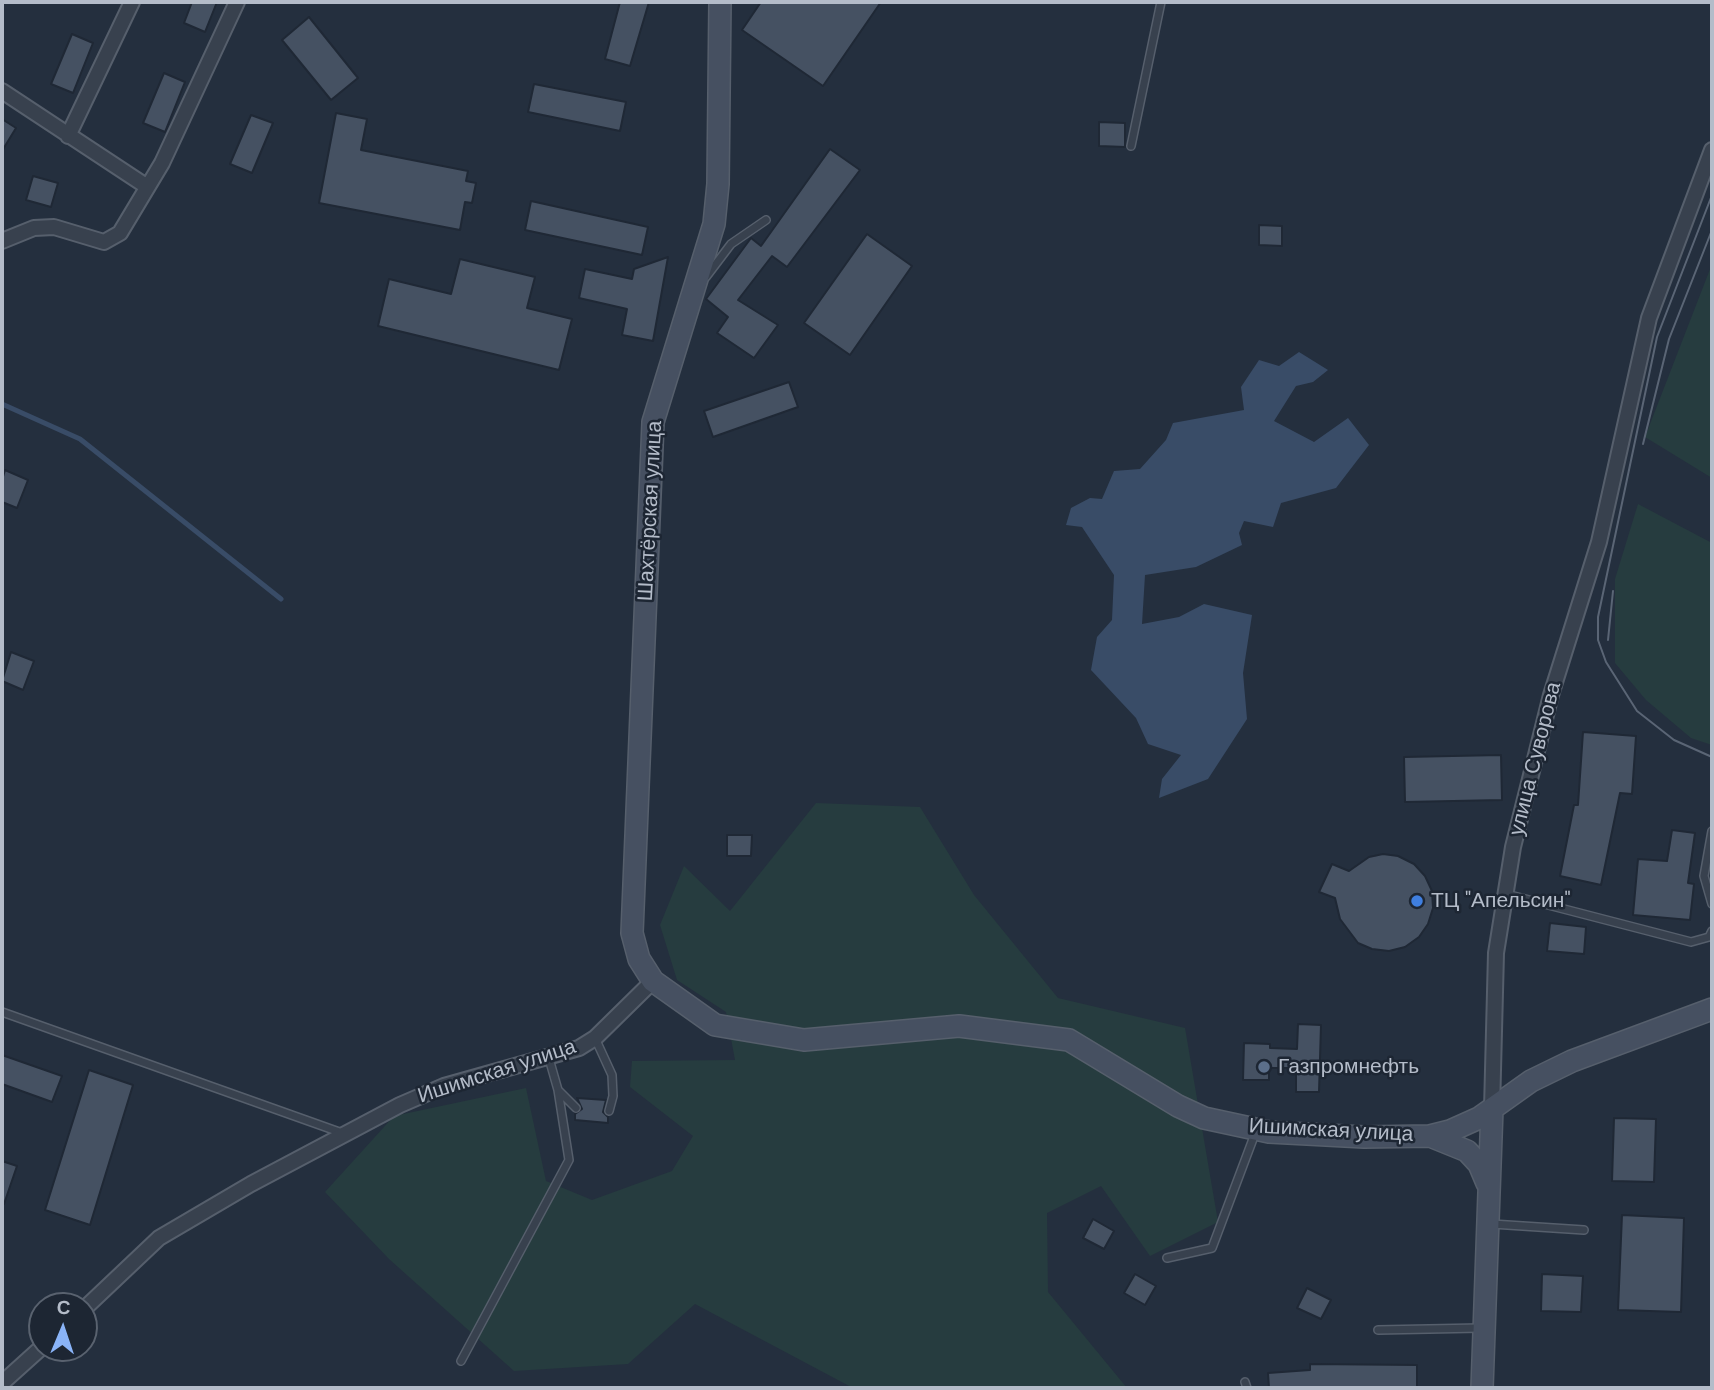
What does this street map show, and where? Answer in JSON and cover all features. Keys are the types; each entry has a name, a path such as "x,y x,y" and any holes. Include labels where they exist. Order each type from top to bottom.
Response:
{"main road":[{"name":"Шахтёрская улица","path":"653,981 639,959 632,933 653,422 714,224 718,184 720,2"},
{"name":"Ишимская улица","path":"653,981 715,1025 803,1041 959,1026 1069,1040 1178,1106 1204,1118 1256,1130 1364,1137 1430,1136 1465,1125 1531,1081 1572,1061 1712,1009"},
{"name":"улица Суворова","path":"1482,1388 1492,1109"},
{"path":"1430,1136 1467,1151 1479,1164 1489,1188"}],"street":[{"path":"68,136 132,2"},
{"path":"2,241 34,228 54,227 104,242 120,233 162,163 237,2"},
{"path":"2,92 146,186"},
{"name":"улица Суворова","path":"1492,1109 1496,953 1513,847 1551,695 1598,542 1649,318 1712,150"},
{"name":"Ишимская улица","path":"98,1296 159,1238 400,1105 444,1086 579,1048 595,1038 653,981"},
{"path":"2,1383 28,1360"}],"lane":[{"path":"1131,146 1161,2"},
{"path":"692,294 731,244 766,220"},
{"path":"1712,831 1704,876 1712,904"},
{"path":"1506,894 1656,936 1691,942 1711,938"},
{"path":"2,1012 346,1134"},
{"path":"595,1038 612,1075 609,1111"},
{"path":"461,1361 569,1160 558,1090 548,1055"},
{"path":"558,1090 576,1108"},
{"path":"1167,1258 1212,1248 1256,1130"},
{"path":"1488,1224 1584,1230"},
{"path":"1378,1330 1484,1328"}],"green space":[{"path":"1712,264 1712,478 1645,437"},
{"path":"1638,504 1712,543 1712,745 1691,738 1646,700 1615,663 1615,579"},
{"path":"816,803 920,807 974,895 1058,998 1185,1028 1218,1222 1150,1256 1101,1186 1047,1213 1048,1292 1127,1388 853,1388 695,1304 628,1364 514,1371 389,1259 325,1192 394,1116 526,1088 546,1181 592,1200 672,1171 693,1136 630,1087 632,1061 735,1060 726,1012 677,980 660,925 684,866 730,911"}],"water":[{"path":"1299,352 1328,370 1313,382 1296,386 1274,421 1314,442 1348,418 1369,445 1336,488 1281,503 1273,527 1244,521 1239,533 1242,545 1196,567 1145,575 1142,624 1179,617 1204,604 1252,615 1243,673 1247,719 1208,779 1159,798 1162,779 1181,755 1148,744 1136,718 1091,670 1097,637 1112,620 1114,575 1082,527 1066,525 1071,508 1090,498 1102,499 1114,471 1140,469 1166,440 1173,423 1244,410 1241,387 1259,360 1279,366"}],"building":[{"path":"192,2 217,2 205,32 184,23"},
{"path":"620,2 649,2 630,66 605,59"},
{"path":"761,2 881,2 823,86 742,30"},
{"path":"309,17 358,78 331,100 282,40"},
{"path":"72,34 93,43 73,93 51,84"},
{"path":"164,73 185,82 165,132 143,123"},
{"path":"534,84 626,102 620,131 528,112"},
{"path":"336,113 367,119 361,150 468,171 466,181 476,183 472,203 465,202 460,230 319,203"},
{"path":"251,115 273,123 252,173 230,164"},
{"path":"2,119 16,128 2,151"},
{"path":"1099,122 1125,123 1125,147 1099,146"},
{"path":"830,149 860,170 787,267 772,256 738,300 778,325 754,358 717,333 728,317 706,299 751,238 761,246"},
{"path":"33,176 58,183 51,207 26,200"},
{"path":"531,201 648,227 642,255 525,230"},
{"path":"1259,225 1282,226 1282,246 1259,245"},
{"path":"867,234 912,266 850,355 804,323"},
{"path":"668,257 653,341 622,335 627,309 579,298 585,269 632,279 634,269"},
{"path":"460,259 535,277 527,308 572,319 559,370 378,326 389,279 451,294"},
{"path":"789,382 798,407 713,437 704,411"},
{"path":"5,470 28,480 17,508 2,502"},
{"path":"11,652 34,661 23,690 2,681"},
{"path":"1583,732 1636,736 1632,794 1620,793 1601,885 1560,876 1574,805 1578,805"},
{"path":"1501,755 1502,800 1405,802 1404,757"},
{"path":"1672,830 1695,833 1688,883 1694,884 1690,920 1633,915 1638,859 1667,861"},
{"path":"727,835 752,835 751,856 727,856"},
{"path":"1383,854 1398,856 1414,864 1425,876 1432,891 1433,908 1428,924 1419,937 1405,947 1389,951 1372,949 1358,943 1340,919 1335,898 1319,892 1332,864 1349,871 1369,857"},
{"path":"1550,923 1586,927 1584,954 1547,951"},
{"path":"1298,1024 1321,1025 1319,1092 1296,1092 1296,1068 1269,1068 1269,1080 1243,1080 1244,1043 1297,1049"},
{"path":"2,1055 62,1076 52,1102 2,1084"},
{"path":"89,1070 133,1085 90,1225 45,1210"},
{"path":"577,1098 606,1100 603,1112 608,1117 608,1123 575,1120 575,1114 582,1109"},
{"path":"1614,1118 1656,1119 1654,1182 1612,1181"},
{"path":"2,1161 17,1166 4,1204 2,1203"},
{"path":"1622,1215 1684,1218 1681,1312 1618,1310"},
{"path":"1093,1219 1114,1231 1104,1249 1083,1238"},
{"path":"1135,1274 1156,1286 1145,1305 1124,1293"},
{"path":"1542,1274 1583,1276 1581,1312 1541,1311"},
{"path":"1307,1288 1331,1300 1321,1319 1297,1308"},
{"path":"1310,1364 1417,1365 1417,1388 1269,1388 1268,1373 1310,1370"}],"waterway":[{"path":"2,404 80,439 281,599"}],"tram line":[{"path":"1712,195 1657,337 1598,617 1598,640 1606,662 1637,711 1674,740 1712,757"},
{"path":"1643,444 1669,339 1712,230"},
{"path":"1608,640 1613,591"}],"place":[{"name":"ТЦ \"Апельсин\"","path":"1417,901"},
{"name":"Газпромнефть","path":"1264,1067"}]}
